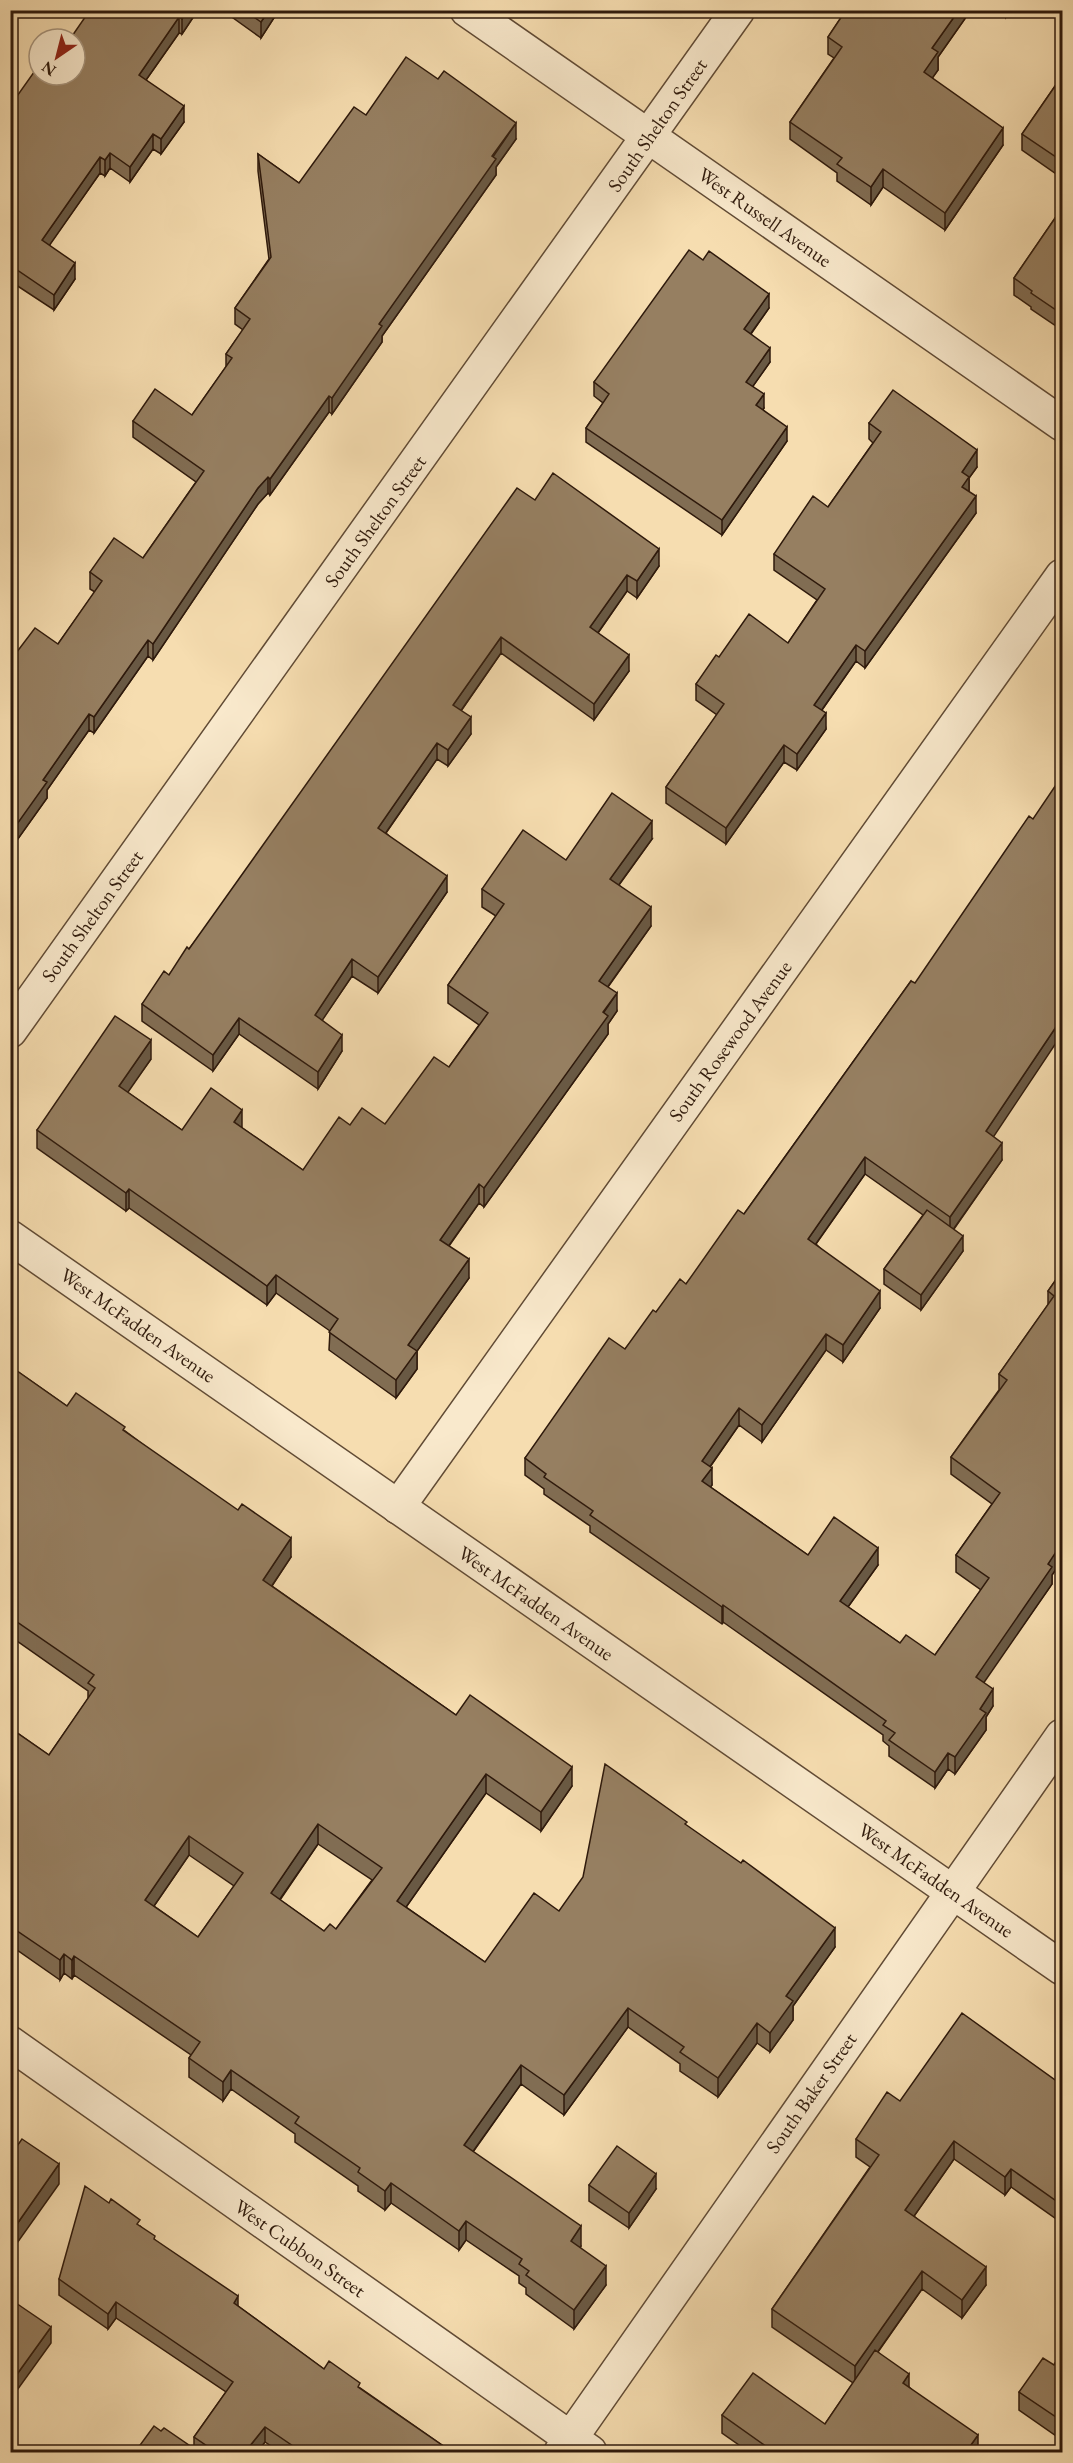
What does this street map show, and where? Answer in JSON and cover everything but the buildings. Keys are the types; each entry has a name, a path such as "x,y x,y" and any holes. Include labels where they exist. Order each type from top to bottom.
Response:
{"street":[{"name":"West Russell Avenue","path":"467,10 1062,424"},
{"name":"South Shelton Street","path":"10,1031 738,10"},
{"name":"South Rosewood Avenue","path":"398,1507 1062,576"},
{"name":"West McFadden Avenue","path":"10,1237 1062,1968"},
{"name":"South Baker Street","path":"574,2448 951,1891 1062,1736"},
{"name":"West Cubbon Street","path":"10,2043 574,2448"}]}
